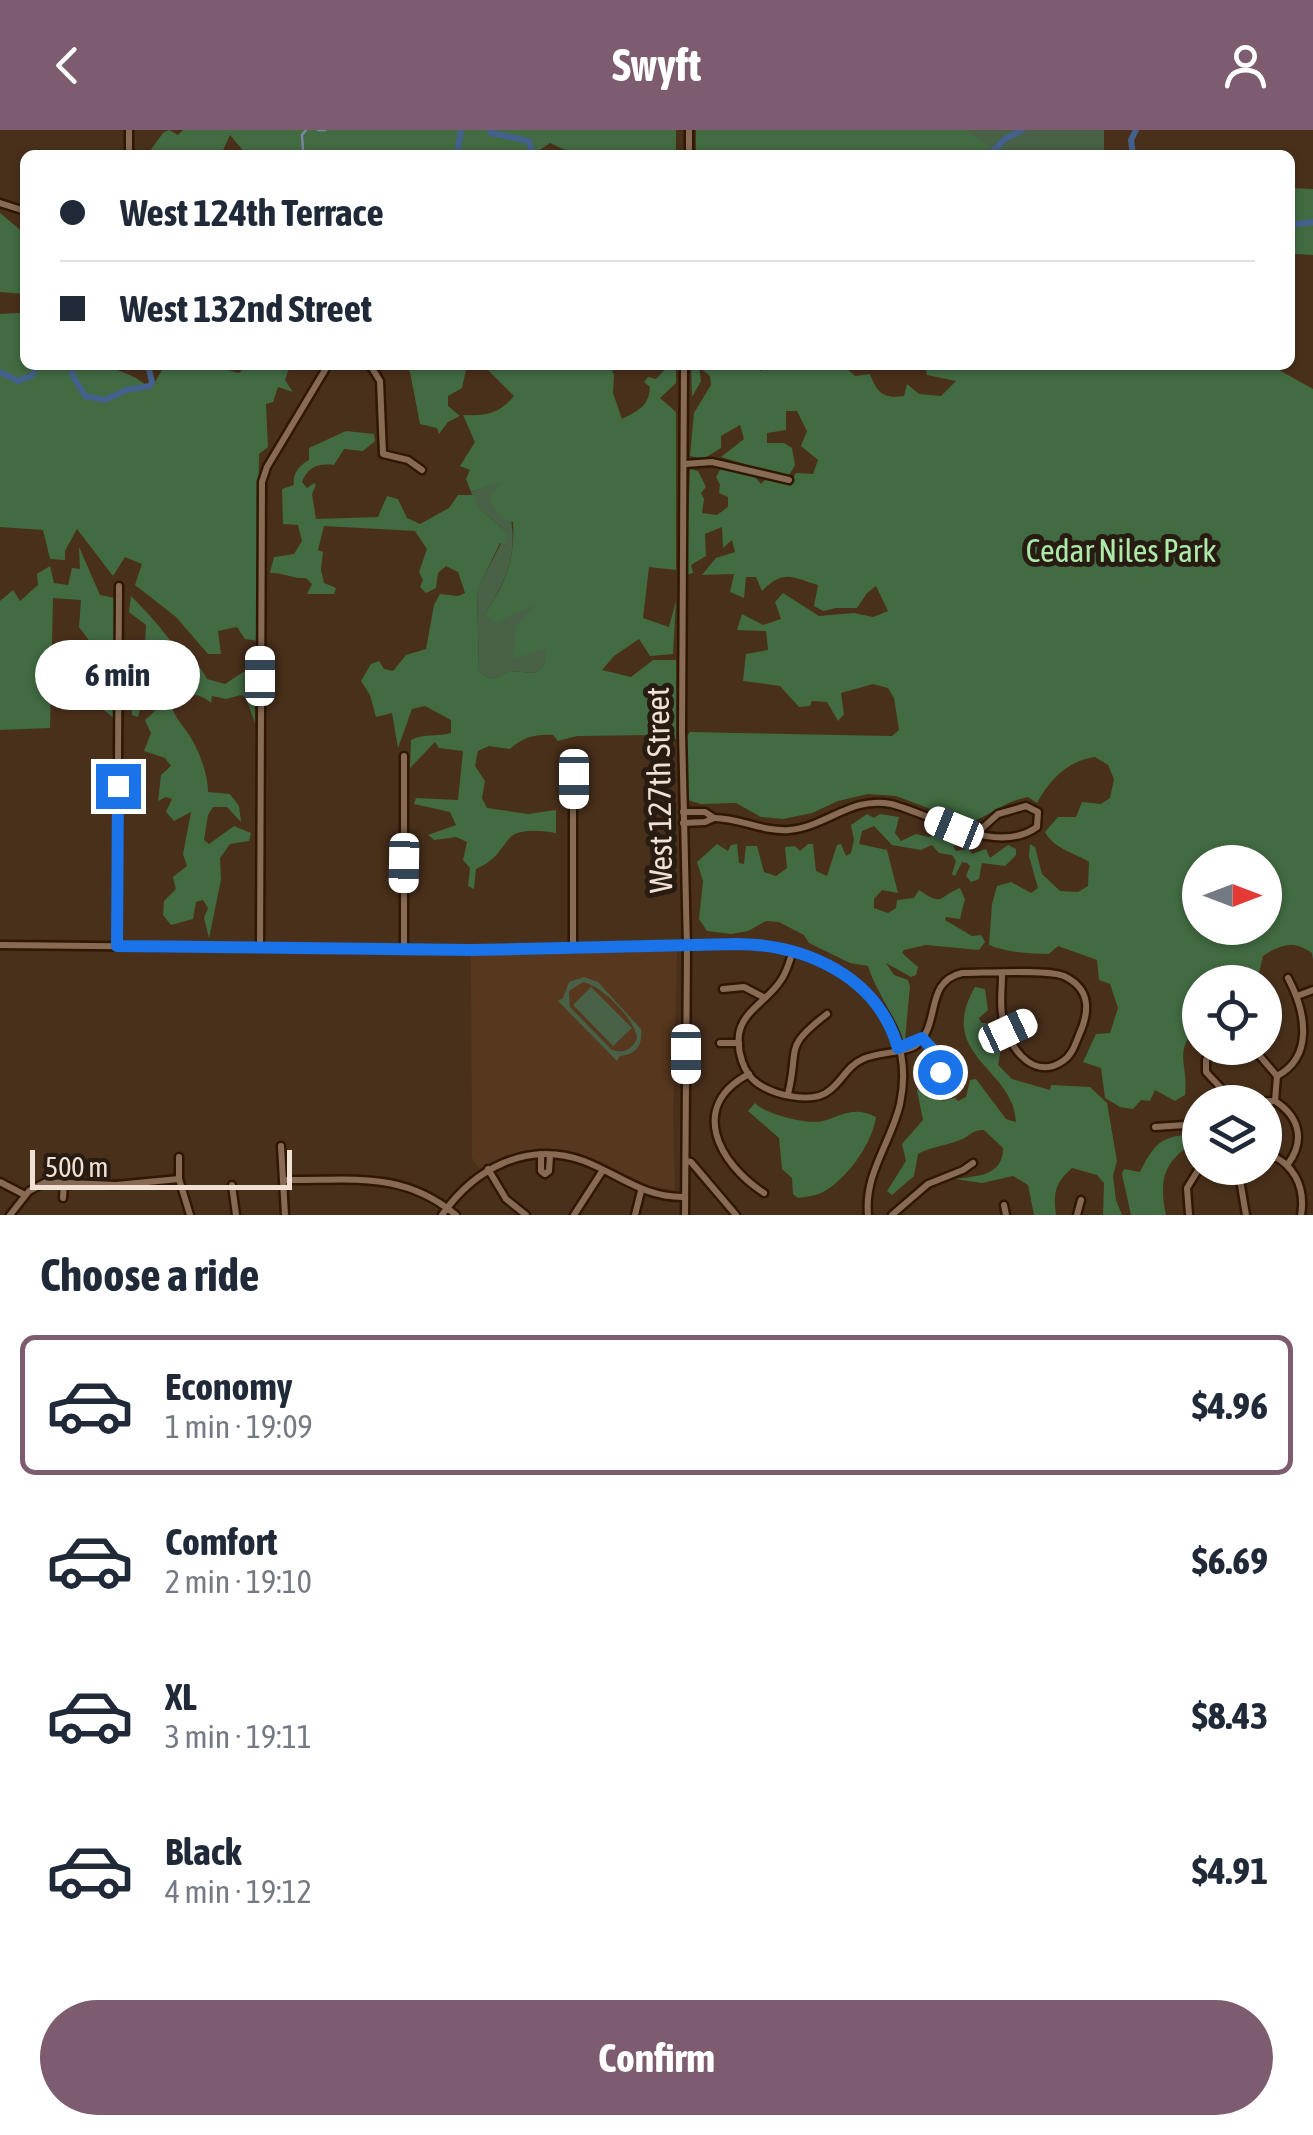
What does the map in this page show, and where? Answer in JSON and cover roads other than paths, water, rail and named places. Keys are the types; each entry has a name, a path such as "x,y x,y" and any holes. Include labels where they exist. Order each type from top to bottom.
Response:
{"street":[{"path":"260,947 263,476 325,370"},
{"path":"373,370 380,381 382,454 408,460 422,470"},
{"name":"West 127th Street","path":"684,370 686,1215"},
{"path":"685,464 712,462 789,480"},
{"path":"117,946 119,586"},
{"path":"404,756 404,949"},
{"path":"574,759 574,948"},
{"path":"683,823 736,819 769,830 793,830 852,806 876,803 899,807 954,828 978,832 1026,834 1038,827 1038,812 1026,806 1006,810 978,832"},
{"path":"683,812 705,812 714,818"},
{"path":"0,945 404,949 760,944 792,952 832,967 862,986 886,1018 898,1048 901,1098 869,1182 868,1215"},
{"path":"792,952 784,977 747,1016 740,1031 742,1062 761,1086 816,1098 830,1091 850,1066 920,1039 936,993 946,980 962,973 1059,974 1079,987 1088,1006 1074,1049 1066,1059 1052,1066 1034,1066 1023,1059 1002,1015 1002,974"},
{"path":"1277,1076 1296,1067 1308,1050 1309,1025 1288,978"},
{"path":"724,989 744,987 765,998"},
{"path":"1297,996 1313,990"},
{"path":"788,1094 794,1046 801,1035 827,1014"},
{"path":"1008,1031 1026,1022"},
{"path":"920,1039 934,1051 940,1072"},
{"path":"720,1044 739,1043"},
{"path":"1268,1065 1277,1076 1276,1085"},
{"path":"749,1074 721,1094 714,1134 721,1148 764,1193"},
{"path":"1282,1106 1299,1132 1298,1148 1286,1163"},
{"path":"1155,1127 1182,1125"},
{"path":"280,1146 285,1215"},
{"path":"444,1211 466,1185 488,1169 515,1158 545,1154 570,1157 642,1191 686,1196"},
{"path":"179,1158 179,1179 190,1215"},
{"path":"686,1161 736,1215"},
{"path":"1282,1161 1301,1192 1301,1215"},
{"path":"892,1215 928,1184 973,1163"},
{"path":"488,1169 506,1200 526,1215"},
{"path":"574,1215 603,1170"},
{"path":"10,1215 25,1195 40,1184 179,1179"},
{"path":"285,1180 399,1182 456,1215"},
{"path":"63,1198 64,1181"},
{"path":"0,1182 25,1195"},
{"path":"232,1185 236,1215"},
{"path":"1189,1185 1189,1215"},
{"path":"1241,1185 1246,1215"},
{"path":"1301,1192 1313,1190"},
{"path":"634,1215 642,1191"},
{"path":"1077,1215 1080,1200"},
{"path":"1004,1205 1006,1215"}],"waterway":[{"path":"303,150 302,135 306,130"},
{"path":"318,130 325,130"},
{"path":"458,150 461,130"},
{"path":"490,130 529,141 532,150"},
{"path":"994,150 1022,130"},
{"path":"1132,150 1131,140 1136,130"},
{"path":"1295,224 1313,222"},
{"path":"0,372 18,381 33,375 34,370"},
{"path":"73,370 85,396 105,400 126,390 150,386 149,370"}],"park label":[{"name":"Cedar Niles Park","path":"1121,550"}]}
